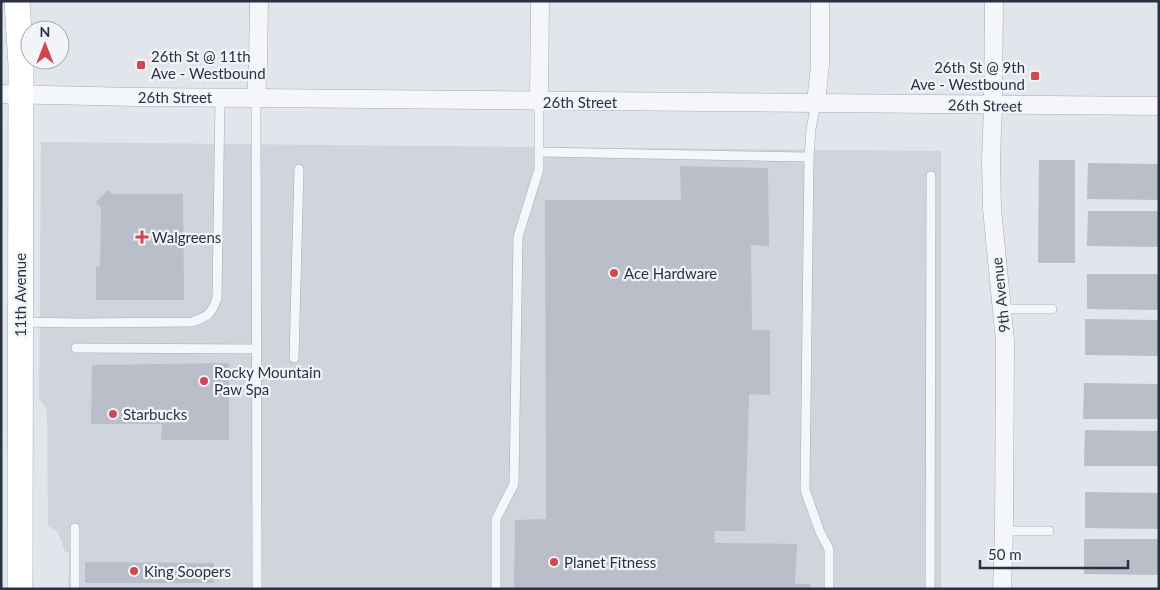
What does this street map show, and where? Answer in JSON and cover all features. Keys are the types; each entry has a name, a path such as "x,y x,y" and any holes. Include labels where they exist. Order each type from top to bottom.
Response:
{"main road":[{"name":"11th Avenue","path":"17,1 21,65 11,94 20,322 20,589"}],"street":[{"path":"256,98 258,1"},
{"path":"539,102 540,1"},
{"path":"816,103 820,65 820,1"},
{"name":"9th Avenue","path":"994,1 992,209 1005,341 1002,589"},
{"name":"26th Street","path":"11,94 539,102 1159,106"}],"lane":[{"path":"20,322 192,322 206,317 213,309 217,298 220,98"},
{"path":"256,98 257,589"},
{"path":"496,589 496,519 514,484 518,237 539,169 539,102"},
{"path":"816,103 811,129 809,157 805,490 820,532 829,549 829,589"},
{"path":"539,152 809,157"},
{"path":"294,358 299,169"},
{"path":"930,589 931,176"},
{"path":"1003,309 1052,309"},
{"path":"76,348 256,349"},
{"path":"75,528 75,589"},
{"path":"1004,531 1048,531"}],"shaded area":[{"path":"41,142 941,151 941,589 68,589 69,554 64,550 57,531 48,526 47,410 39,398"}],"building":[{"path":"1039,160 1075,160 1075,263 1038,263"},
{"path":"1088,163 1159,164 1159,200 1087,199"},
{"path":"680,166 768,168 769,246 751,245 752,330 770,330 770,395 749,394 745,531 714,531 715,543 797,544 795,584 810,584 810,589 514,589 515,520 546,519 545,200 681,200"},
{"name":"Walgreens","path":"108,190 113,194 183,194 184,300 96,300 96,267 100,267 101,208 96,202"},
{"path":"1088,211 1159,211 1159,247 1087,246"},
{"path":"1087,274 1159,274 1159,310 1087,309"},
{"path":"1085,319 1159,320 1159,356 1085,355"},
{"path":"229,363 229,440 161,440 162,424 91,424 92,365"},
{"path":"1084,383 1159,384 1159,419 1083,419"},
{"path":"1085,430 1159,431 1159,466 1084,466"},
{"path":"1085,492 1159,493 1159,529 1085,528"},
{"path":"1084,539 1159,539 1159,575 1084,574"},
{"path":"85,562 214,563 214,583 85,583"}],"place":[{"name":"26th St @ 11th Ave - Westbound","path":"141,65"},
{"name":"26th St @ 9th Ave - Westbound","path":"1035,76"},
{"name":"Walgreens","path":"142,237"},
{"name":"Ace Hardware","path":"614,273"},
{"name":"Rocky Mountain Paw Spa","path":"204,381"},
{"name":"Starbucks","path":"113,414"},
{"name":"Planet Fitness","path":"554,562"},
{"name":"King Soopers","path":"134,571"}]}
